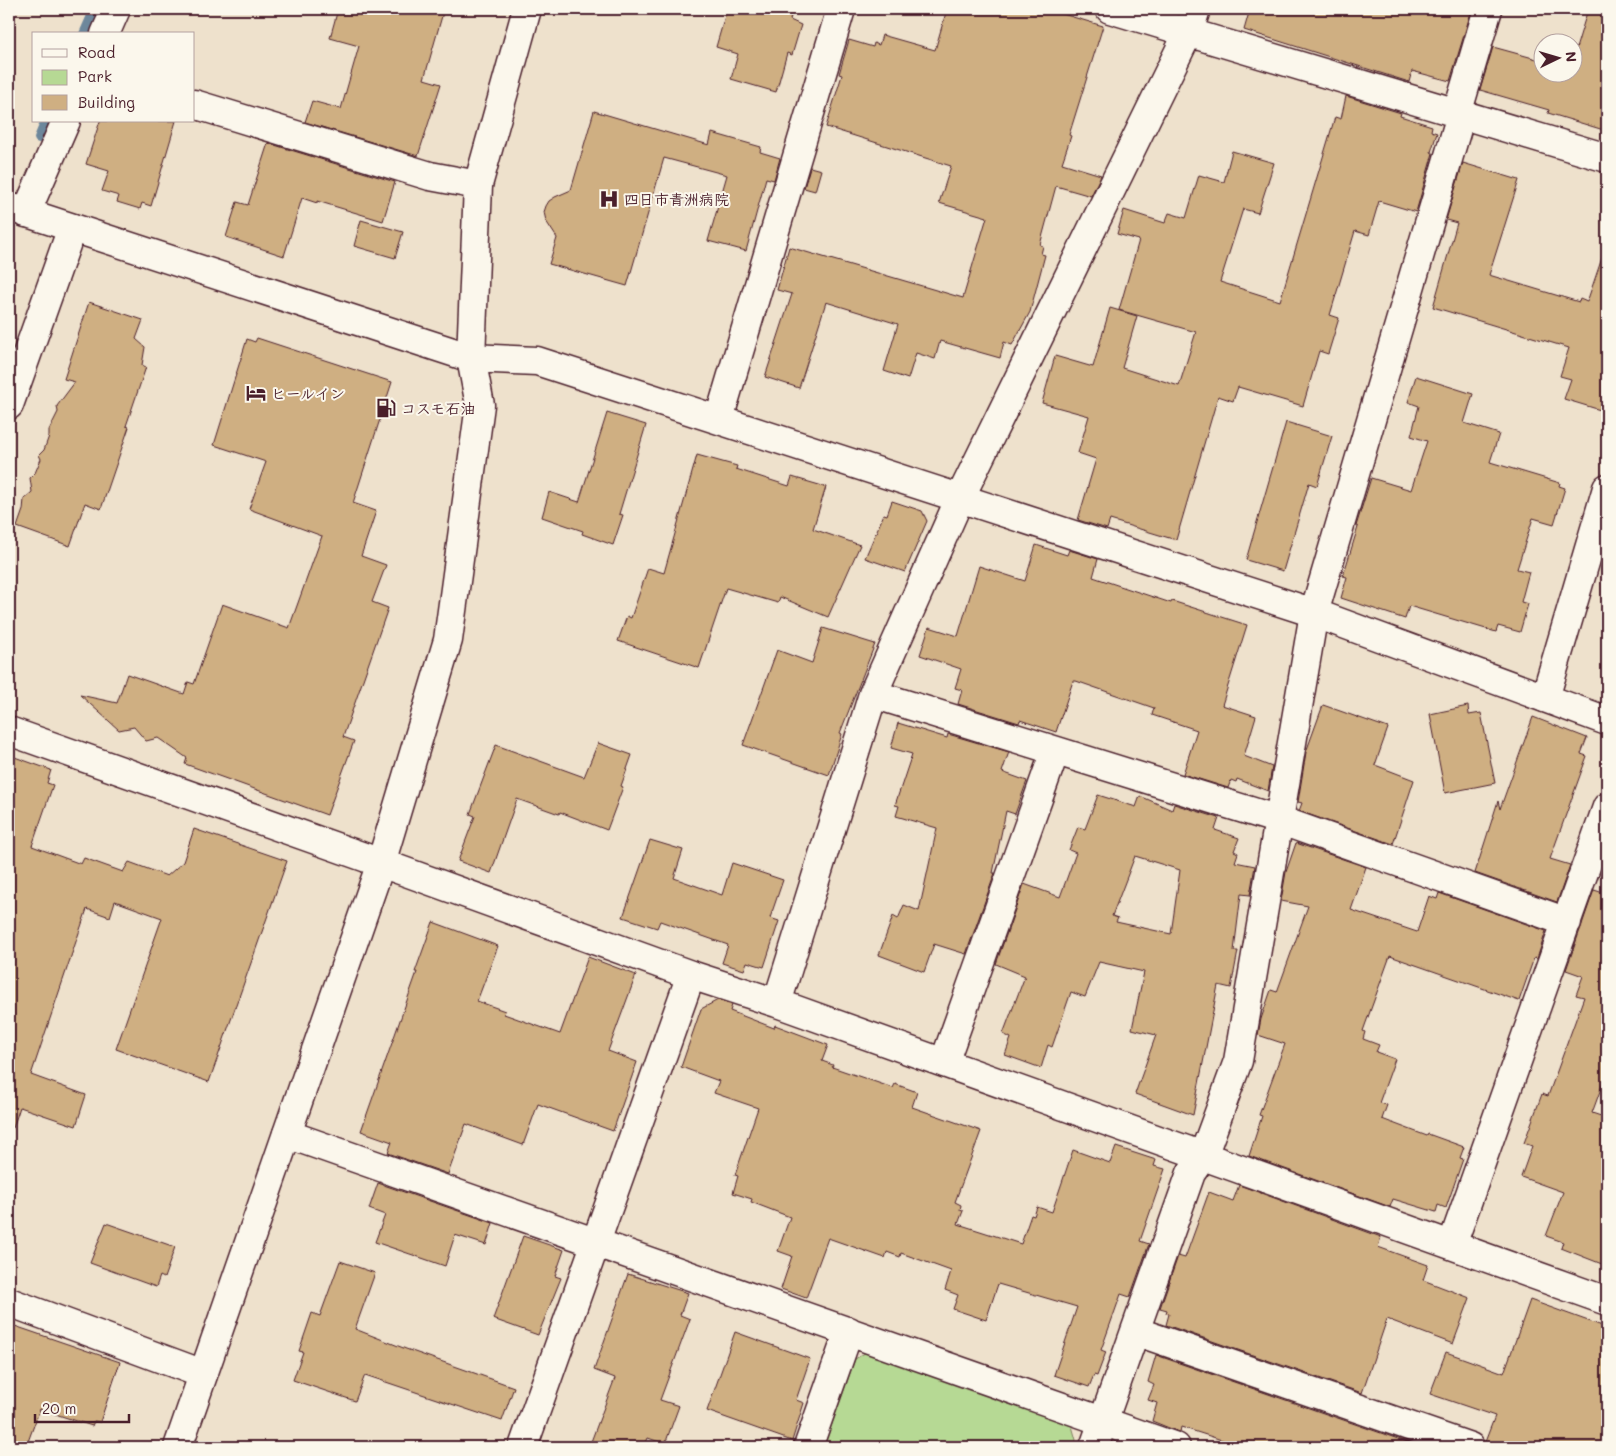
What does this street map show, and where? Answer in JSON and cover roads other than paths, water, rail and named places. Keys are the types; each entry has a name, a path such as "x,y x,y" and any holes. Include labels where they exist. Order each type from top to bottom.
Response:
{"street":[{"path":"106,32 116,9"},
{"path":"178,1447 381,863 448,640 480,405 471,358 478,185 527,9"},
{"path":"719,419 842,9"},
{"path":"1110,9 1193,20 1459,114 1607,158"},
{"path":"1094,1447 1191,1173 1203,1156 1238,1061 1314,613 1488,9"},
{"path":"777,1003 873,694 960,498 1193,20"},
{"path":"195,104 430,176 478,185"},
{"path":"65,122 17,210 471,358 538,361 719,419 1314,613 1607,721"},
{"path":"9,405 72,228"},
{"path":"1545,698 1607,488"},
{"path":"873,694 1279,820 1567,922"},
{"path":"9,731 690,975 777,1003 1607,1301"},
{"path":"944,1063 1055,751"},
{"path":"1452,1245 1607,807"},
{"path":"523,1447 690,975"},
{"path":"287,1134 1176,1447"},
{"path":"9,1302 204,1374"},
{"path":"808,1447 849,1331"},
{"path":"1135,1331 1470,1447"}],"waterway":[{"path":"85,32 95,9"},
{"path":"39,138 46,122"}],"place":[{"name":"四日市青洲病院","path":"609,199"},
{"name":"ヒールイン","path":"256,393"},
{"name":"コスモ石油","path":"386,408"}]}
